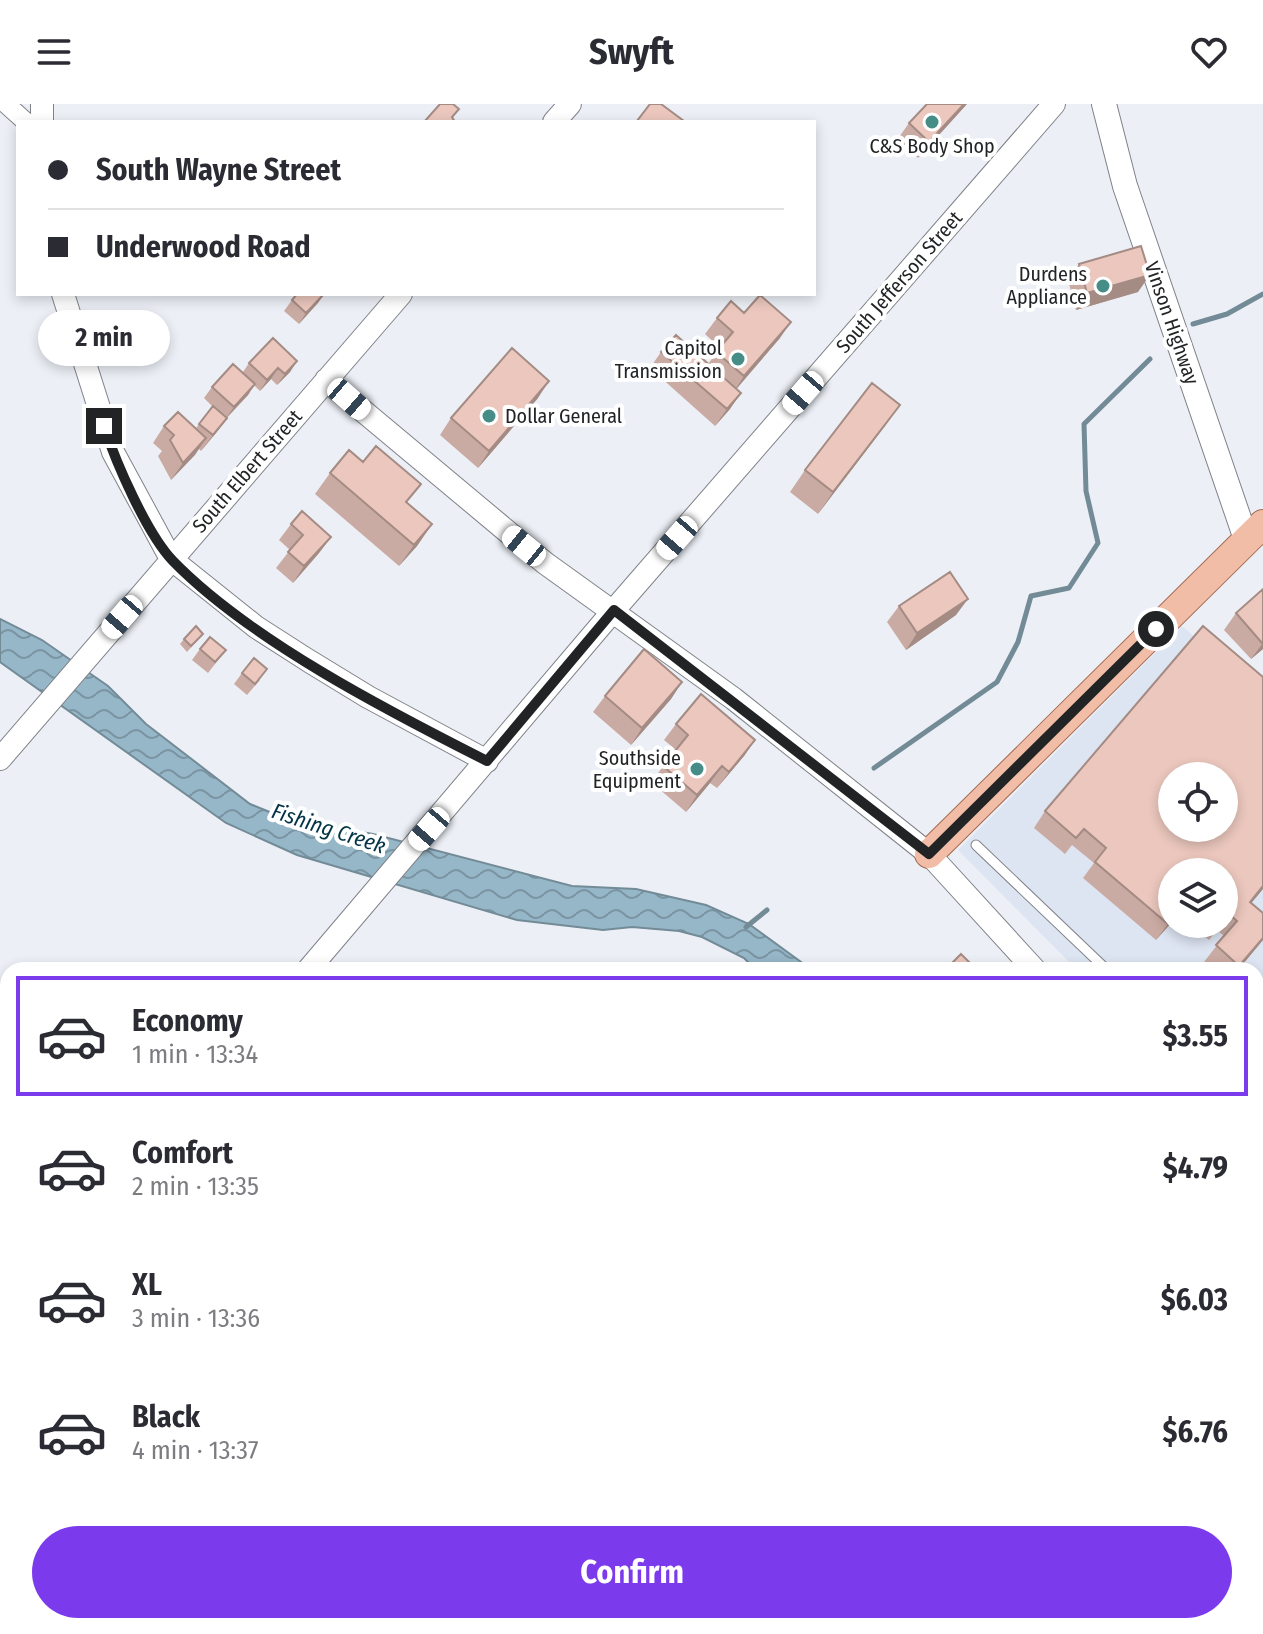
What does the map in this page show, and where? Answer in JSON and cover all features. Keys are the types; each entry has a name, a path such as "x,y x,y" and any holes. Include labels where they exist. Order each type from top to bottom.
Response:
{"main road":[{"name":"Vinson Highway","path":"1104,104 1125,186 1255,532"},
{"path":"929,854 1255,532"}],"street":[{"path":"6,104 24,120"},
{"path":"556,120 570,104"},
{"name":"South Jefferson Street","path":"315,962 614,610 1054,104"},
{"path":"64,296 113,452 171,559 220,600 295,652 368,697 487,761"},
{"name":"South Elbert Street","path":"0,759 399,296"},
{"path":"326,380 545,563 614,610 757,717 929,854 1028,962"}],"lane":[{"path":"976,845 1099,962"}],"shaded area":[{"path":"1182,626 1263,694 1263,962 1069,962 958,850"}],"water":[{"name":"Fishing Creek","path":"0,619 42,640 108,686 146,724 250,804 287,819 373,834 572,886 636,889 706,905 749,924 801,962 748,962 702,937 679,931 632,927 603,930 517,920 297,855 226,823 0,662"}],"building":[{"path":"440,104 453,104 459,109 452,117 454,120 426,120"},
{"path":"650,104 661,104 683,120 638,120"},
{"path":"927,104 964,104 929,142 909,123"},
{"path":"1141,246 1150,275 1087,293 1079,264"},
{"path":"295,296 322,296 306,313 292,300"},
{"name":"Capitol Transmission","path":"761,296 791,322 744,376 716,352 733,332 717,318 731,301 744,313"},
{"path":"676,335 741,393 727,409 661,352"},
{"path":"273,338 297,361 285,374 278,368 267,380 249,363"},
{"name":"Dollar General","path":"512,348 549,381 489,451 451,418"},
{"path":"233,364 255,384 234,407 212,387"},
{"path":"872,383 900,405 833,492 805,470"},
{"path":"213,406 227,418 213,435 199,424"},
{"path":"178,412 206,438 183,463 170,440 174,435 164,426"},
{"path":"376,446 421,484 406,502 432,524 414,545 330,473 349,450 363,462"},
{"path":"302,511 331,537 304,566 288,552 303,535 291,524"},
{"path":"950,572 968,599 917,633 899,606"},
{"path":"1263,589 1263,643 1262,643 1236,613"},
{"path":"196,626 203,634 191,646 184,639"},
{"path":"1203,626 1263,677 1263,886 1250,902 1263,913 1263,938 1242,962 1235,962 1216,945 1222,938 1238,938 1238,858 1158,858 1158,916 1095,862 1106,848 1084,829 1076,838 1045,811"},
{"path":"210,637 226,650 215,662 200,649"},
{"path":"644,649 682,682 642,728 605,696"},
{"path":"254,658 267,669 255,684 242,673"},
{"name":"Southside Equipment","path":"701,694 755,740 729,772 722,766 697,795 663,766 688,735 676,724"},
{"path":"961,954 969,962 953,962"}],"waterway":[{"path":"1193,324 1227,314 1263,294"},
{"path":"874,768 997,682 1018,642 1031,596 1069,588 1098,543 1086,491 1084,424 1150,359"},
{"path":"746,927 767,910"}],"place":[{"name":"C&S Body Shop","path":"932,122"},
{"name":"Durdens Appliance","path":"1103,286"},
{"name":"Capitol Transmission","path":"738,359"},
{"name":"Dollar General","path":"489,416"},
{"name":"Southside Equipment","path":"697,769"}],"route":[{"path":"104,426 136,501 171,559 207,591 256,627 368,697 442,738 487,761 614,610 734,699 929,854 1156,629"}]}
